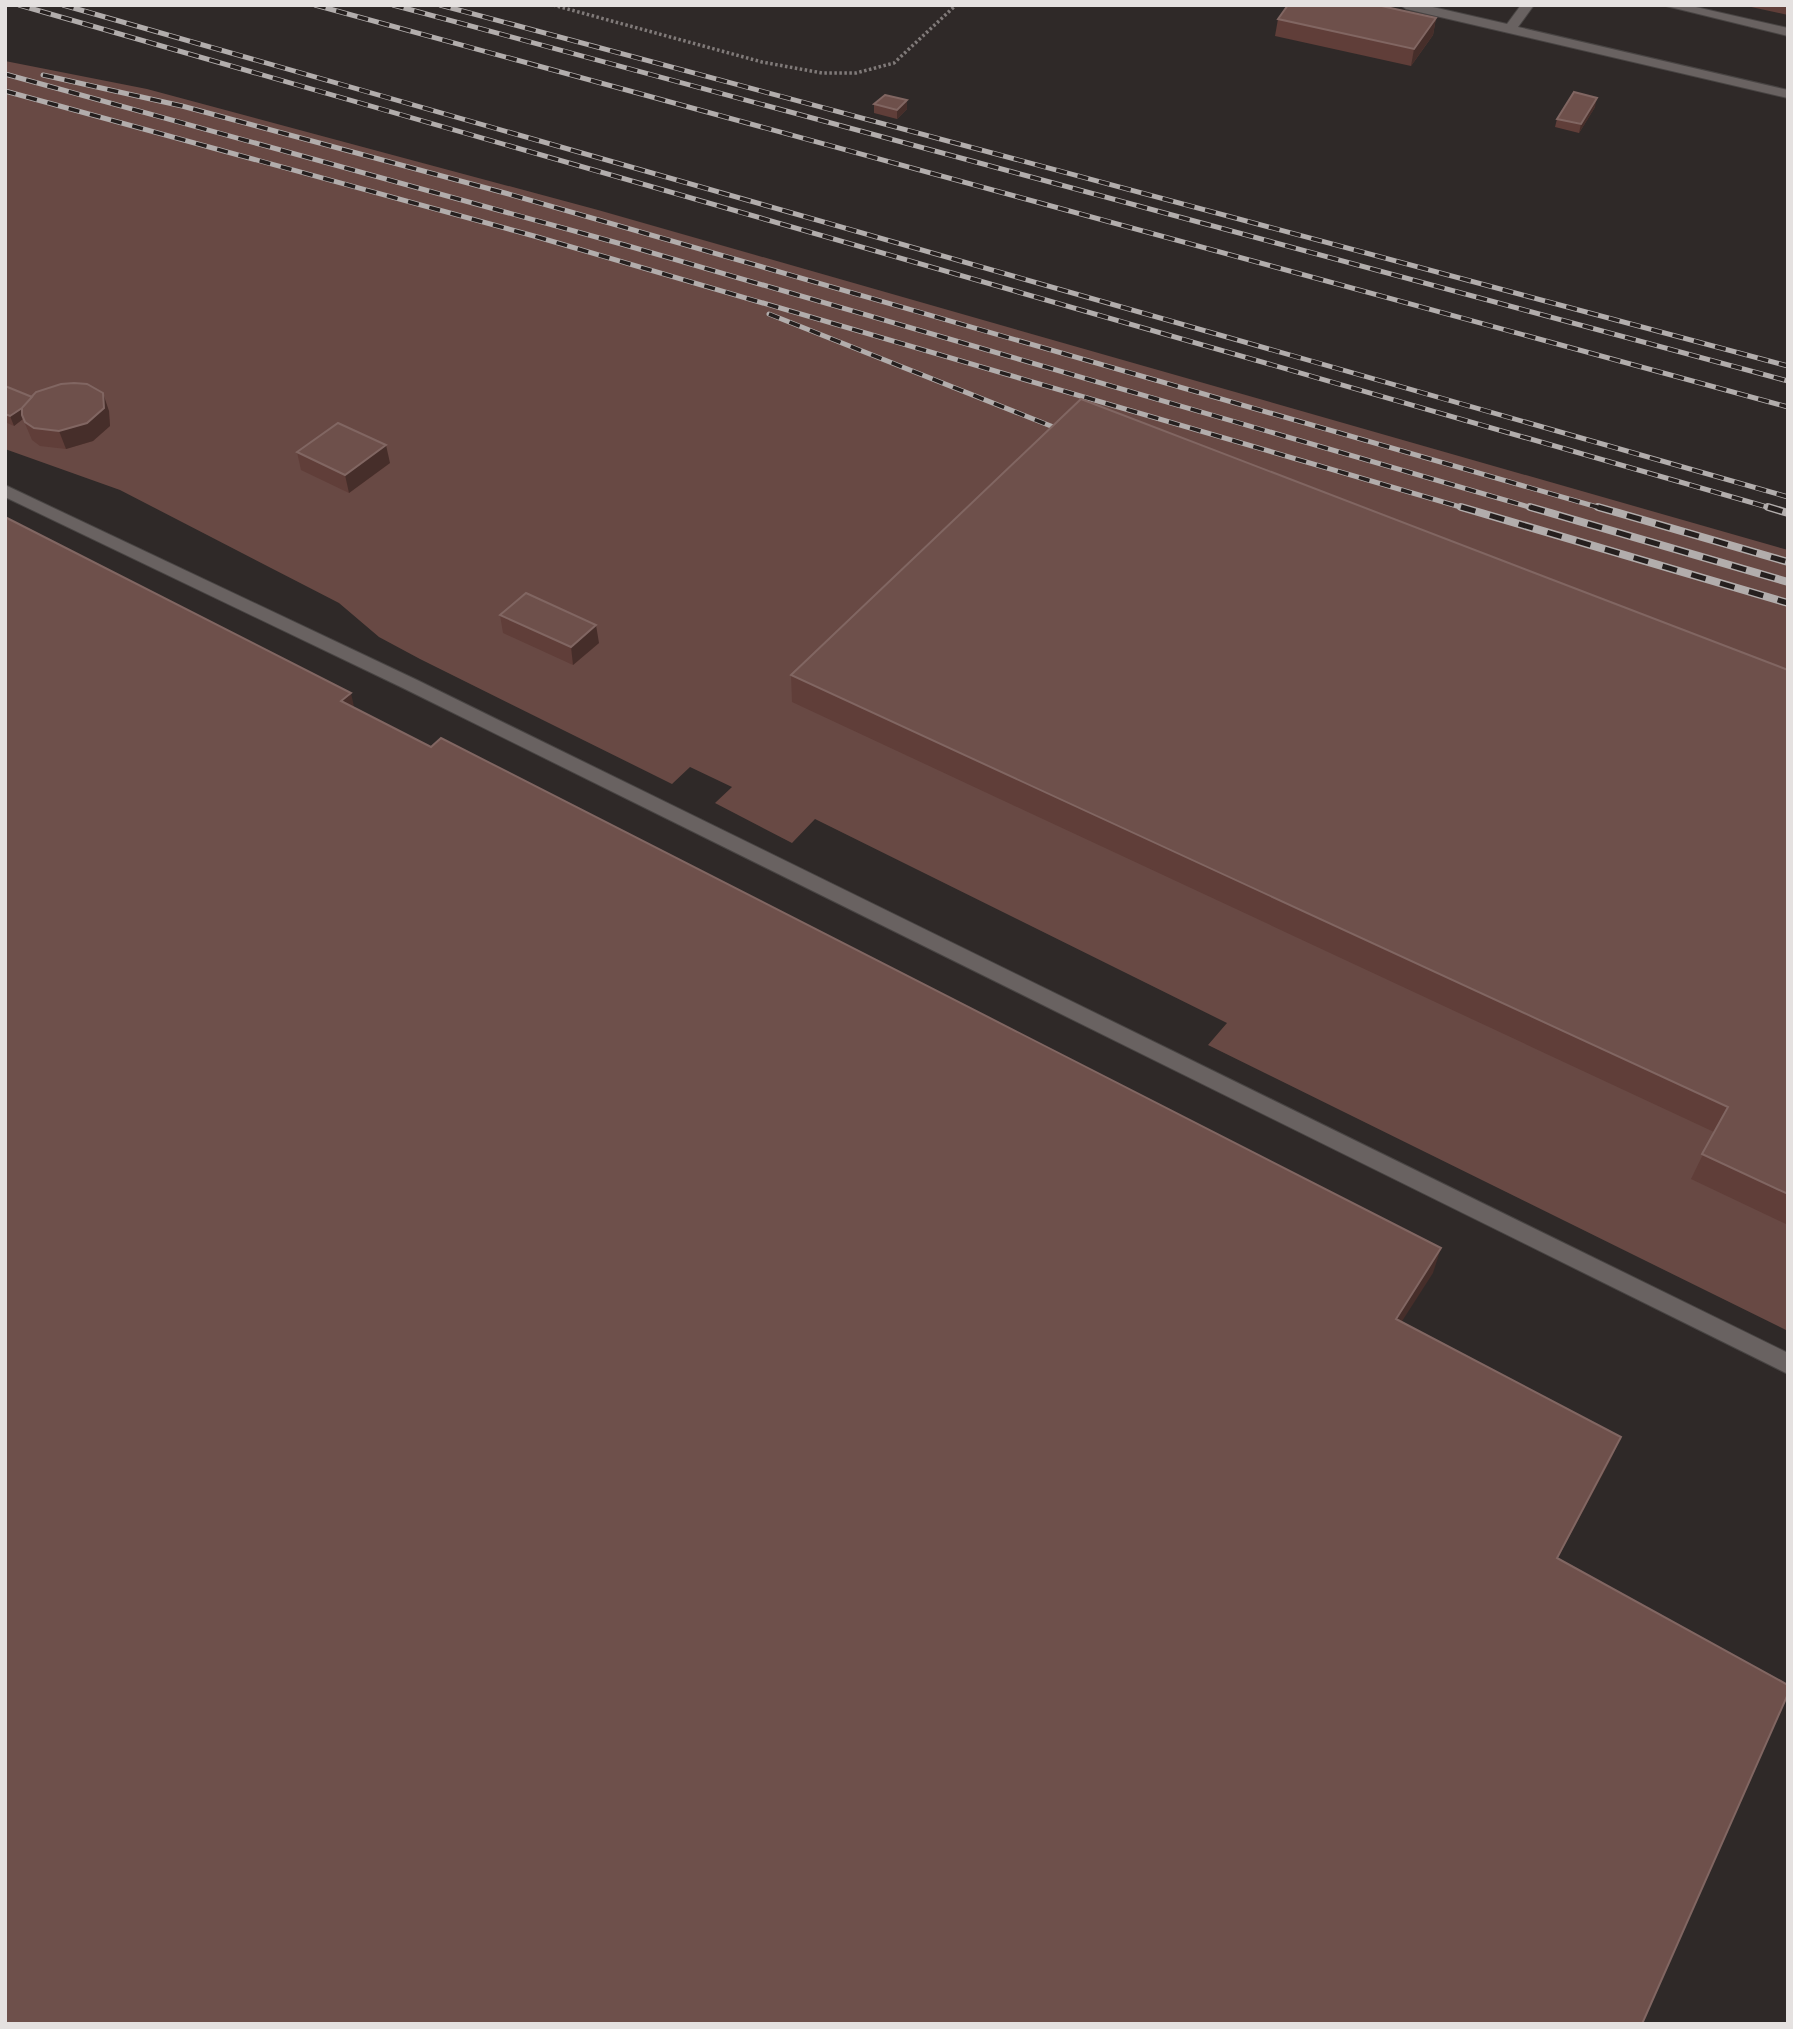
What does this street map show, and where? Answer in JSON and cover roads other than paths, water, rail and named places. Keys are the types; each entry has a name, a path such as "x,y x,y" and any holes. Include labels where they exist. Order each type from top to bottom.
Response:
{"lane":[{"path":"1406,5 1788,94"},
{"path":"1510,29 1528,5"},
{"path":"1668,5 1788,32"},
{"path":"5,490 410,684 1788,1364"}],"railway":[{"path":"19,5 1774,509"},
{"path":"63,5 1788,497"},
{"path":"315,5 1788,407"},
{"path":"393,5 1788,381"},
{"path":"440,5 1788,366"},
{"path":"5,74 625,245 1536,509"},
{"path":"43,75 182,106 505,193 1604,509"},
{"path":"5,91 534,236 1467,509"},
{"path":"769,314 1071,434"},
{"path":"1461,507 1788,603"},
{"path":"1530,507 1788,582"},
{"path":"1598,507 1788,562"},
{"path":"1768,507 1788,513"}]}
